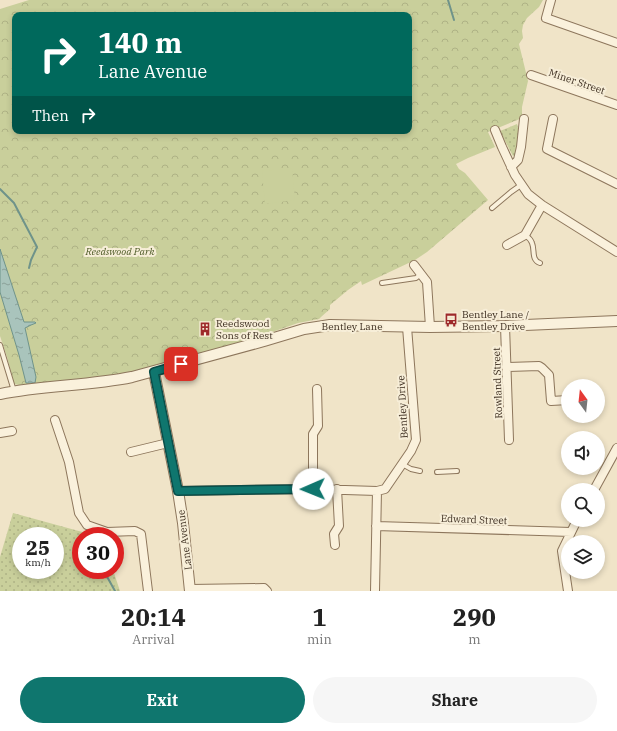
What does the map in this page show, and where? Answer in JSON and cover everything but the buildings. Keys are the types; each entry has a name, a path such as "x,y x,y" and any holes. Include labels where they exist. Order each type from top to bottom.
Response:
{"street":[{"path":"551,0 546,18 617,43"},
{"name":"Miner Street","path":"531,75 617,105"},
{"path":"511,167 518,160 524,119"},
{"path":"554,119 547,149 617,184"},
{"path":"495,130 515,175 528,194 542,205 617,252"},
{"path":"507,244 525,235 542,205"},
{"path":"414,265 427,282 430,327"},
{"name":"Bentley Lane","path":"0,394 16,390 113,381 154,372 309,328 330,325 430,327 617,322"},
{"name":"Rowland Street","path":"505,326 509,440"},
{"name":"Bentley Drive","path":"377,490 385,489 411,451 416,440 407,327"},
{"path":"506,367 539,366 549,375 551,401 561,400"},
{"name":"Lane Avenue","path":"154,372 178,491 190,590"},
{"path":"313,489 313,434 318,426 317,389"},
{"path":"55,420 69,462 79,513 88,525 107,532 135,531 141,534 148,591"},
{"path":"0,433 12,430"},
{"path":"131,452 168,443"},
{"path":"598,483 617,448"},
{"path":"178,491 313,489 377,490 375,591"},
{"path":"335,545 334,534 339,526 337,489"},
{"name":"Edward Street","path":"376,526 571,532"},
{"path":"568,591 562,551 574,527"},
{"path":"190,590 264,588 267,591"}],"lane":[{"path":"492,208 522,184"},
{"path":"525,235 532,243 535,260 540,263"},
{"path":"382,283 416,278 421,274"},
{"path":"0,345 16,390"},
{"path":"402,464 410,469 420,471"},
{"path":"437,472 457,471"}],"green space":[{"name":"Reedswood Park","path":"29,0 543,0 539,7 527,18 523,25 523,38 519,44 528,81 522,107 522,118 488,132 495,147 456,164 488,200 427,252 415,260 362,285 361,281 330,305 330,309 319,319 298,323 261,336 153,367 115,376 19,385 14,384 0,336 0,9"},
{"path":"517,124 520,136 515,155 513,156 500,131"},
{"path":"292,168 295,200 265,204 262,171"},
{"path":"13,513 72,529 72,579 116,579 120,591 0,591 0,557"}],"water":[{"path":"0,249 24,322 36,323 25,328 36,377 35,383 26,383 0,292"}],"waterway":[{"path":"448,0 454,20"},
{"path":"0,189 14,203 37,247 29,268"},
{"path":"108,579 115,591"}],"place":[{"name":"Bentley Lane / Bentley Drive","path":"451,320"},
{"name":"Reedswood Sons of Rest","path":"205,329"}],"route":[{"path":"181,364 154,372 178,491 313,489"}]}
